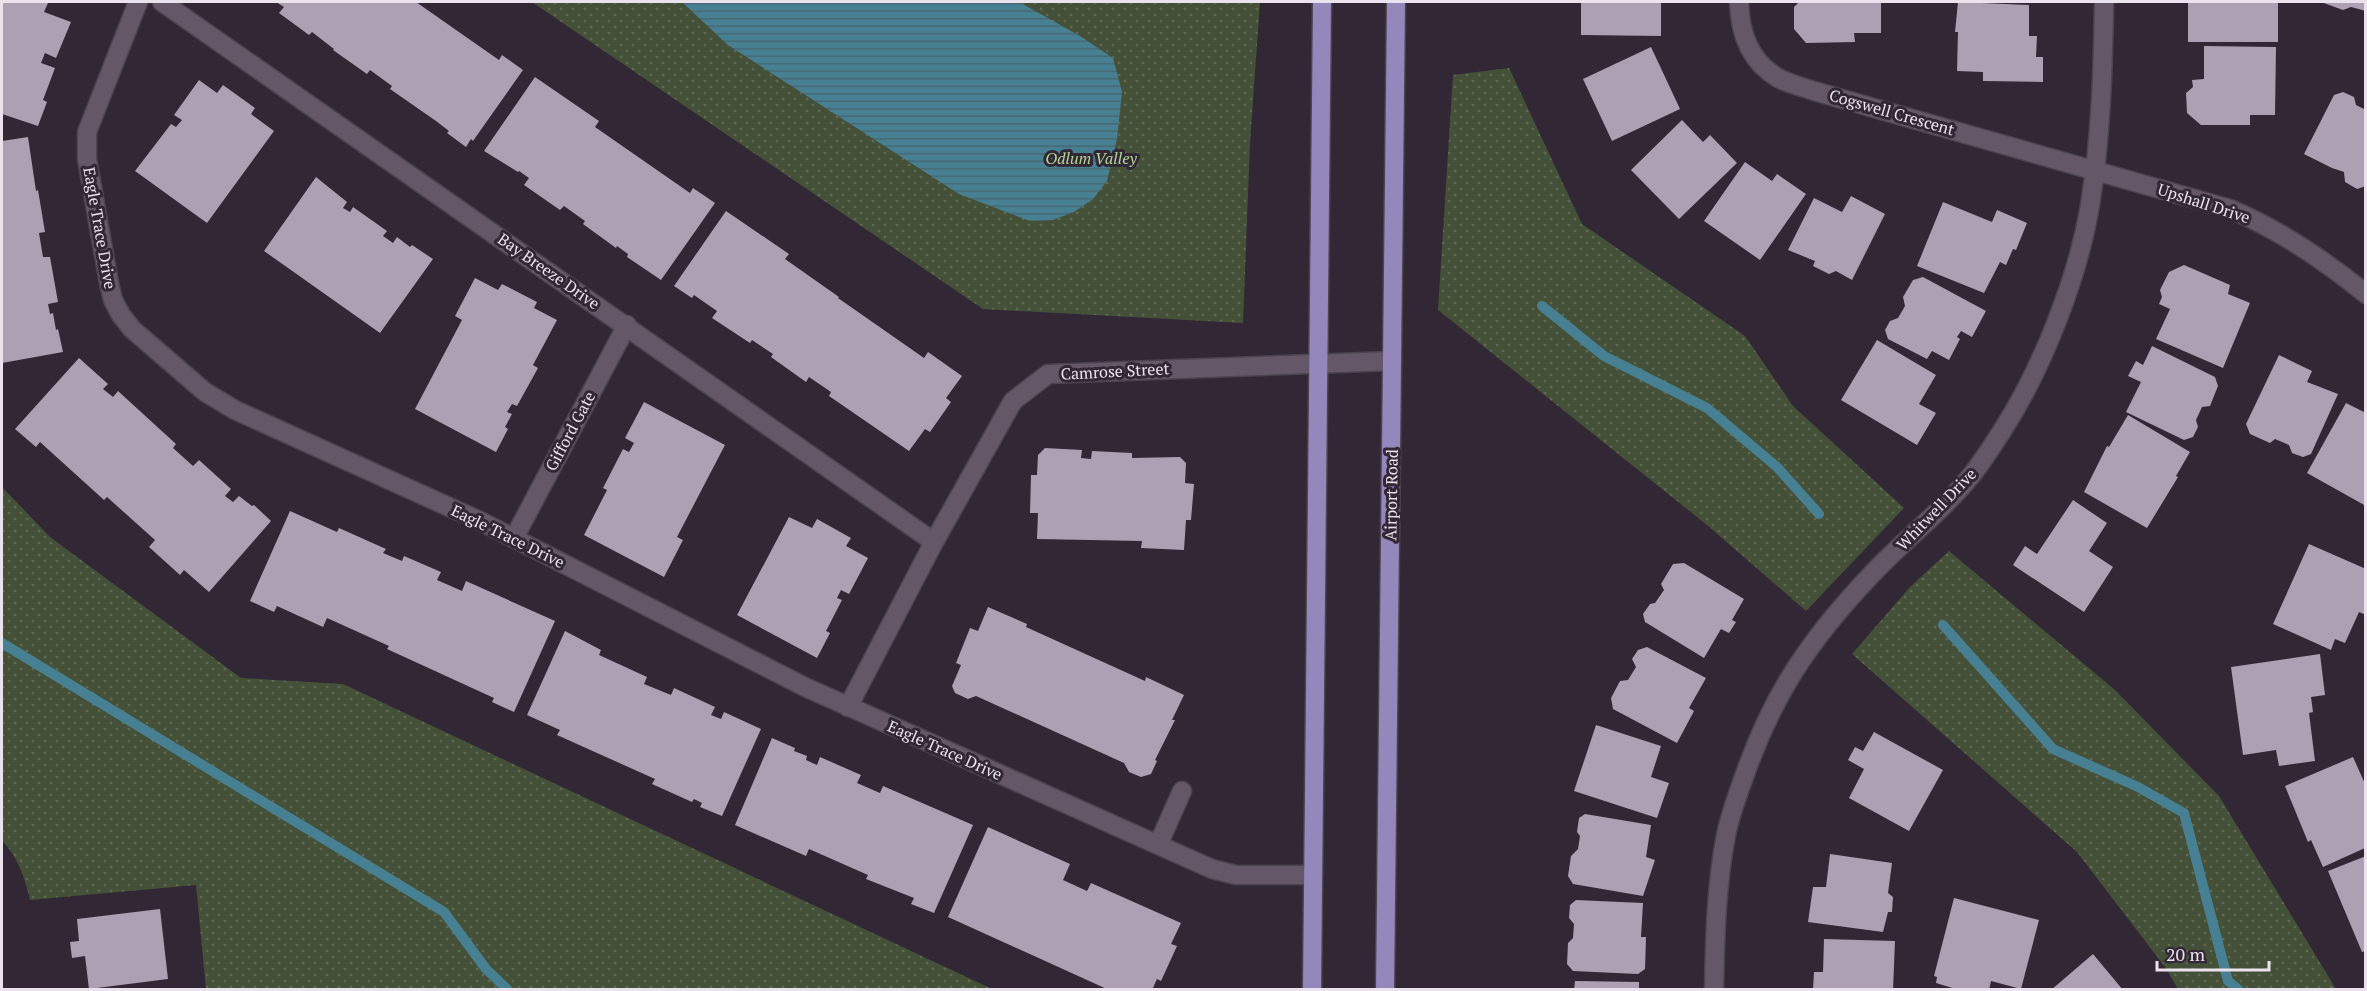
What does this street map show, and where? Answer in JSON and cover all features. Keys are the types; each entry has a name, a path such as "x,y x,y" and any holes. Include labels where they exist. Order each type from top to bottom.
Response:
{"main road":[{"path":"1312,990 1322,2"},
{"name":"Airport Road","path":"1385,990 1396,2"}],"street":[{"name":"Eagle Trace Drive","path":"138,2 87,132 87,159 113,300 121,315 132,328 205,392 225,404 514,537 764,667 848,707 1158,845 1212,868 1236,875 1313,875"},
{"name":"Bay Breeze Drive","path":"162,2 627,325 934,542"},
{"name":"Cogswell Crescent","path":"1739,2 1740,19 1746,43 1760,63 1779,78 1814,91 2094,169"},
{"name":"Whitwell Drive","path":"1714,990 1717,905 1727,833 1737,796 1758,738 1783,687 1821,633 1872,574 1973,473 2003,429 2048,339 2076,264 2090,204 2101,118 2104,2"},
{"name":"Upshall Drive","path":"2094,169 2230,209 2262,222 2291,239 2366,294"},
{"name":"Gifford Gate","path":"514,537 627,325"},
{"name":"Camrose Street","path":"848,707 934,542 1013,401 1048,374 1392,361"},
{"path":"1158,845 1182,791"}],"green space":[{"name":"Odlum Valley","path":"532,2 1260,2 1250,143 1243,323 983,309"},
{"path":"1509,68 1582,224 1745,336 1793,406 1904,508 1806,611 1707,525 1438,310 1453,75"},
{"path":"2,487 50,537 241,678 343,684 992,989 206,989 196,885 30,900 20,868 2,840"},
{"path":"1949,551 2115,690 2219,796 2336,989 2178,989 2165,967 2077,852 1852,654 1910,587"}],"water":[{"path":"682,2 1019,2 1080,36 1113,58 1122,92 1117,139 1107,181 1093,199 1074,212 1053,220 1030,221 959,194 728,45"}],"building":[{"path":"2,2 45,2 48,3 44,12 71,22 56,58 45,53 41,63 55,68 43,100 47,102 38,126 2,114"},
{"path":"276,2 416,2 499,60 502,55 523,70 473,141 471,139 466,147 447,133 449,131 436,121 390,89 392,86 370,70 367,74 312,32 309,35 279,13 284,7"},
{"path":"1581,2 1661,2 1661,36 1581,35"},
{"path":"1799,2 1881,2 1881,33 1854,33 1855,42 1806,43 1794,29 1794,7"},
{"path":"1958,2 2029,5 2029,36 2037,36 2036,57 2043,57 2043,82 1983,81 1983,72 1957,71 1958,32 1955,32"},
{"path":"2278,2 2278,42 2188,42 2188,3"},
{"path":"2321,2 2366,2 2366,11 2351,7 2343,10"},
{"path":"2204,46 2276,47 2275,115 2250,115 2250,125 2201,125 2187,113 2186,93 2193,87 2192,80 2204,79"},
{"path":"1651,47 1680,109 1612,141 1583,79"},
{"path":"535,77 599,121 595,127 690,193 693,188 715,203 661,280 627,257 628,254 617,246 616,248 583,224 585,221 564,206 560,210 524,185 529,178 484,151"},
{"path":"199,80 217,93 223,85 255,108 251,114 274,131 207,223 135,171 171,124 176,127 182,120 174,115"},
{"path":"2343,92 2354,97 2356,105 2366,110 2366,186 2357,189 2345,182 2344,172 2304,154 2334,95"},
{"path":"1682,120 1703,142 1710,135 1737,163 1679,219 1631,170"},
{"path":"28,137 45,232 39,233 43,257 50,257 58,302 48,304 50,314 53,313 56,330 58,329 63,352 2,363 2,141"},
{"path":"1745,162 1772,181 1777,174 1806,194 1760,260 1704,221"},
{"path":"316,177 347,202 343,208 350,212 353,207 387,231 383,236 393,243 397,237 433,259 380,333 264,251"},
{"path":"1851,196 1885,214 1852,280 1836,271 1829,274 1813,266 1815,261 1788,250 1814,198 1842,212"},
{"path":"1943,202 1992,222 1997,210 2027,223 2016,250 2013,249 2006,265 2000,262 1984,293 1917,266"},
{"path":"726,211 789,254 785,259 838,298 924,358 928,352 962,376 946,398 951,402 930,432 925,429 909,451 829,396 831,392 809,377 806,382 771,357 773,354 752,340 750,343 712,318 717,311 694,295 692,298 674,286"},
{"path":"2184,265 2230,285 2228,294 2250,303 2223,368 2156,339 2170,309 2159,304 2162,297 2160,290 2169,272"},
{"path":"1923,277 1986,311 1972,337 1961,331 1957,337 1960,339 1949,360 1932,351 1927,359 1888,339 1885,330 1890,321 1898,318 1905,306 1903,297 1913,280"},
{"path":"475,278 498,290 502,284 537,302 534,308 557,320 533,365 538,368 517,406 512,404 507,412 512,414 505,427 508,429 496,452 415,409 462,320 455,316"},
{"path":"1877,340 1936,375 1919,404 1936,413 1917,445 1841,400"},
{"path":"2152,346 2215,377 2218,386 2210,406 2202,407 2196,420 2198,427 2193,437 2184,440 2126,412 2141,382 2128,376 2136,361 2143,365"},
{"path":"2279,355 2312,371 2307,382 2338,394 2311,454 2303,457 2292,453 2289,445 2275,439 2270,443 2250,434 2246,424"},
{"path":"79,358 108,384 103,389 113,397 118,391 176,444 173,448 193,466 199,460 231,489 225,496 233,502 239,496 252,506 254,505 271,521 209,592 184,570 180,575 149,547 155,540 107,497 104,500 40,442 36,447 15,429"},
{"path":"644,402 725,445 677,537 683,540 664,577 584,535 607,490 603,488 623,449 629,452 634,443 625,438"},
{"path":"2346,403 2366,413 2366,506 2307,473"},
{"path":"2128,415 2190,452 2176,476 2178,477 2147,528 2084,492 2107,446 2109,447"},
{"path":"1045,448 1082,450 1081,458 1091,459 1092,451 1132,453 1132,458 1180,457 1186,463 1185,483 1194,484 1191,520 1186,520 1184,550 1141,548 1142,541 1037,539 1038,513 1030,513 1031,475 1037,475 1038,455"},
{"path":"2073,500 2107,523 2089,551 2113,567 2084,612 2013,565 2025,546 2037,554"},
{"path":"290,511 337,532 339,528 386,549 383,553 402,561 404,556 441,572 437,580 462,591 466,581 555,621 514,712 492,702 494,698 387,649 389,646 327,618 323,627 277,606 274,612 250,601"},
{"path":"789,517 812,528 817,519 851,538 846,546 868,558 849,594 841,590 837,598 842,600 826,631 830,633 817,658 737,615"},
{"path":"2309,544 2366,569 2366,615 2359,612 2345,643 2335,639 2331,650 2273,624"},
{"path":"1684,563 1744,599 1732,620 1736,622 1729,633 1721,629 1704,658 1645,622 1643,614 1664,590 1661,584 1673,564"},
{"path":"988,607 1027,624 1026,627 1145,681 1146,677 1184,695 1151,774 1141,777 1129,772 1124,763 976,696 968,699 955,693 952,686 961,665 956,663 970,628 978,631"},
{"path":"565,631 601,650 599,655 647,677 644,684 671,695 674,688 715,707 711,715 721,719 724,712 761,729 722,816 700,807 702,803 694,799 692,802 652,784 655,779 557,735 560,730 527,715"},
{"path":"1647,647 1706,678 1689,708 1694,711 1677,743 1613,709 1611,698 1620,681 1628,680 1636,667 1632,659 1638,650"},
{"path":"2320,654 2325,695 2311,697 2313,712 2309,713 2315,761 2279,766 2276,750 2243,755 2231,667"},
{"path":"1596,725 1661,746 1651,777 1669,783 1657,818 1574,791"},
{"path":"1874,732 1943,770 1909,831 1849,798 1864,769 1848,760 1855,747 1863,751"},
{"path":"772,738 795,748 794,751 807,756 806,760 817,765 820,757 861,775 857,783 880,793 883,786 973,825 934,913 911,904 914,898 866,879 868,875 809,849 806,856 735,825"},
{"path":"2353,757 2366,786 2365,848 2323,867 2311,840 2308,842 2285,786"},
{"path":"1585,814 1651,825 1646,857 1655,860 1643,896 1573,884 1568,876 1571,856 1578,849 1579,818"},
{"path":"988,827 1070,864 1063,880 1087,891 1091,883 1181,923 1171,944 1177,946 1161,981 1157,979 1152,990 1109,990 948,917"},
{"path":"1830,854 1892,863 1888,893 1893,897 1892,912 1888,912 1883,932 1808,922 1813,887 1826,887"},
{"path":"2366,856 2366,951 2362,952 2328,871"},
{"path":"1954,898 2039,920 2021,989 1991,981 1989,990 1959,990 1936,983 1937,977 1934,976"},
{"path":"1576,900 1643,903 1641,937 1646,937 1645,969 1638,974 1573,971 1567,964 1568,943 1573,938 1574,924 1569,918 1570,905"},
{"path":"160,909 168,979 89,989 85,956 72,958 70,942 79,941 77,919"},
{"path":"1824,939 1895,941 1893,990 1813,990 1814,972 1823,972"},
{"path":"2093,954 2123,990 2051,990"},
{"path":"1575,981 1639,982 1639,990 1574,990"}],"waterway":[{"path":"1542,306 1604,356 1707,408 1777,467 1819,514"},
{"path":"1943,625 2053,749 2138,787 2184,813 2228,981 2239,990"},
{"path":"2,643 444,912 486,969 508,990"}]}
